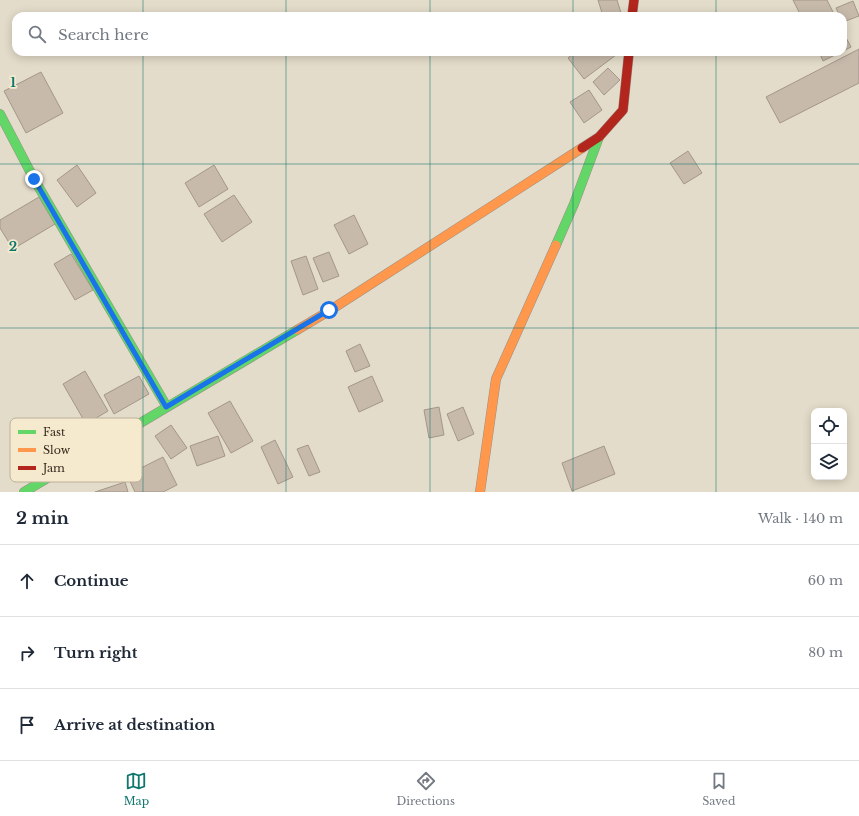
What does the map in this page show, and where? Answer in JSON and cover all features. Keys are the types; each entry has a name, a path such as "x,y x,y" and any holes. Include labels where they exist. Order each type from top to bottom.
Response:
{"street":[{"path":"632,12 634,0"},
{"path":"142,421 329,310 599,137 623,110 629,56"},
{"path":"0,114 34,179 166,407"},
{"path":"480,492 496,379 574,204 599,137"},
{"path":"24,492 41,482"}],"building":[{"path":"598,0 617,0 621,12 602,12"},
{"path":"793,0 827,0 833,12 799,12"},
{"path":"853,1 859,16 847,20 847,12 838,12 836,8"},
{"path":"847,40 851,47 847,49"},
{"path":"859,49 859,83 780,123 766,97"},
{"path":"570,56 615,56 584,79 568,58"},
{"path":"821,56 833,56 823,61"},
{"path":"608,68 620,80 604,95 593,82"},
{"path":"41,72 63,113 26,133 4,91"},
{"path":"589,90 602,110 584,123 570,102"},
{"path":"688,151 702,173 684,184 670,163"},
{"path":"77,165 96,193 77,207 57,180"},
{"path":"214,165 228,189 199,207 185,183"},
{"path":"234,195 252,222 222,242 204,214"},
{"path":"39,197 55,224 13,249 0,228 0,220"},
{"path":"354,215 368,244 349,254 334,225"},
{"path":"329,252 339,276 323,282 313,258"},
{"path":"71,254 93,290 75,300 54,264"},
{"path":"306,256 318,289 303,295 291,261"},
{"path":"360,344 370,366 355,372 346,351"},
{"path":"85,371 108,411 96,418 83,418 63,384"},
{"path":"139,376 149,394 114,414 104,395"},
{"path":"372,376 383,401 359,412 348,387"},
{"path":"230,401 253,441 231,453 208,413"},
{"path":"439,407 444,435 429,438 424,410"},
{"path":"463,407 474,434 458,441 447,414"},
{"path":"171,425 187,448 171,459 155,436"},
{"path":"218,436 225,456 197,466 190,446"},
{"path":"275,440 293,477 278,484 261,447"},
{"path":"308,445 320,472 309,476 297,449"},
{"path":"604,446 615,474 572,491 562,463"},
{"path":"163,457 177,485 163,492 135,492 130,482 142,482 142,468"},
{"path":"125,482 128,492 95,492"}],"traffic: fast":[{"path":"0,114 34,179 167,407"},
{"path":"556,245 574,204 599,137"},
{"path":"142,422 297,330"},
{"path":"24,492 41,482"}],"traffic: slow":[{"path":"297,330 329,311 582,148"},
{"path":"480,492 496,379 556,245"}],"traffic: jam":[{"path":"632,12 634,0"},
{"path":"582,148 599,137 623,110 629,56"}],"route":[{"path":"34,179 166,407 329,310"}]}
